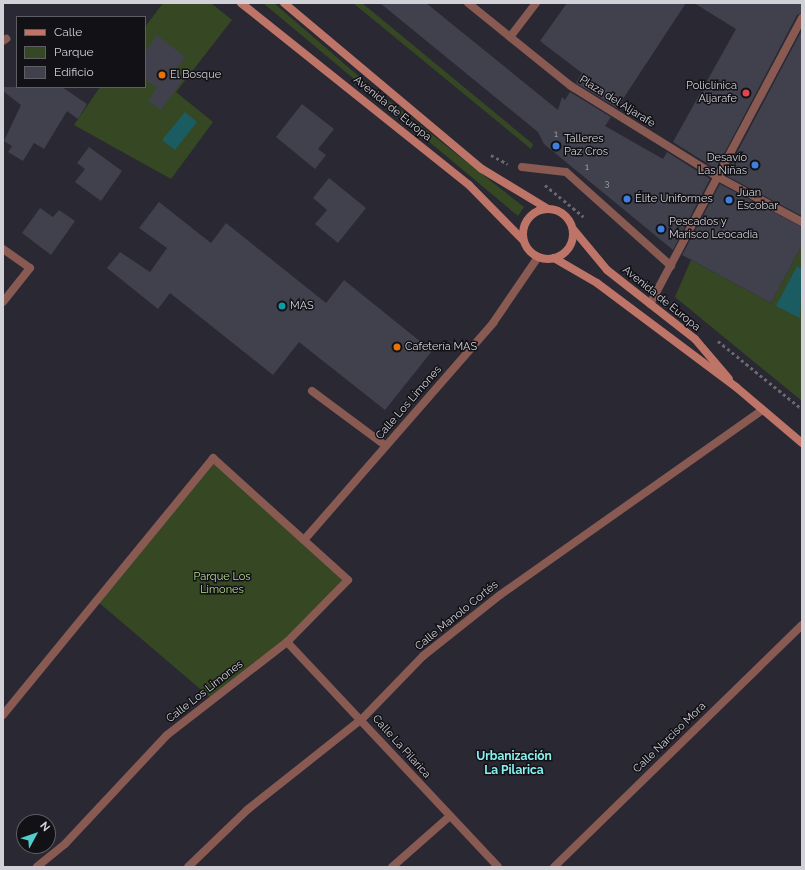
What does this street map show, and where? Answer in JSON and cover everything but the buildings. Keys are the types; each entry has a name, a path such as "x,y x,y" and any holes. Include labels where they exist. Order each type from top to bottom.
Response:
{"main road":[{"name":"Avenida de Europa","path":"241,3 469,185 523,240"},
{"name":"Avenida de Europa","path":"284,3 482,169 548,209"},
{"path":"548,209 563,214 572,229 568,250 554,258 538,257 523,240 528,218 548,209"},
{"name":"Avenida de Europa","path":"572,229 607,270 695,339 736,387"},
{"name":"Avenida de Europa","path":"554,258 597,283 736,387 802,443"}],"street":[{"name":"Plaza del Aljarafe","path":"468,3 571,86 718,177 802,222"},
{"path":"510,37 536,3"},
{"path":"650,304 802,18"},
{"path":"522,167 566,172 671,266"},
{"path":"3,250 30,268 3,302"},
{"name":"Calle Los Limones","path":"304,540 493,323 538,257"},
{"path":"312,391 386,446"},
{"name":"Calle Manolo Cortés","path":"188,867 247,810 362,719 423,656 500,595 762,410"},
{"name":"Calle Los Limones","path":"3,715 213,458 348,580 287,642 167,735 65,844 37,867"},
{"name":"Calle Narciso Mora","path":"554,867 802,625"},
{"name":"Calle La Pilarica","path":"287,642 362,719 449,817 498,867"},
{"path":"392,867 449,817"}],"green space":[{"path":"163,3 211,3 232,20 176,92 213,122 171,179 74,125 99,88 146,88 146,26"},
{"path":"263,3 274,3 369,85 524,207 518,216"},
{"path":"353,3 362,3 533,144 531,149"},
{"path":"802,245 802,401 675,297 691,260 771,303"},
{"name":"Parque Los Limones","path":"213,458 348,580 287,642 213,700 97,601"}],"water":[{"path":"185,112 197,122 175,150 162,140"},
{"path":"797,266 802,269 800,318 776,306"}],"place":[{"name":"El Bosque","path":"162,75"},
{"name":"Policlínica Aljarafe","path":"746,93"},
{"name":"Talleres Paz Cros","path":"556,146"},
{"name":"Desavío Las Niñas","path":"755,165"},
{"name":"Élite Uniformes","path":"627,199"},
{"name":"Juan Escobar","path":"729,200"},
{"name":"Pescados y Marisco Leocadia","path":"661,229"},
{"name":"MAS","path":"282,306"},
{"name":"Cafetería MAS","path":"397,347"}],"district":[{"name":"Urbanización La Pilarica","path":"514,764"}]}
